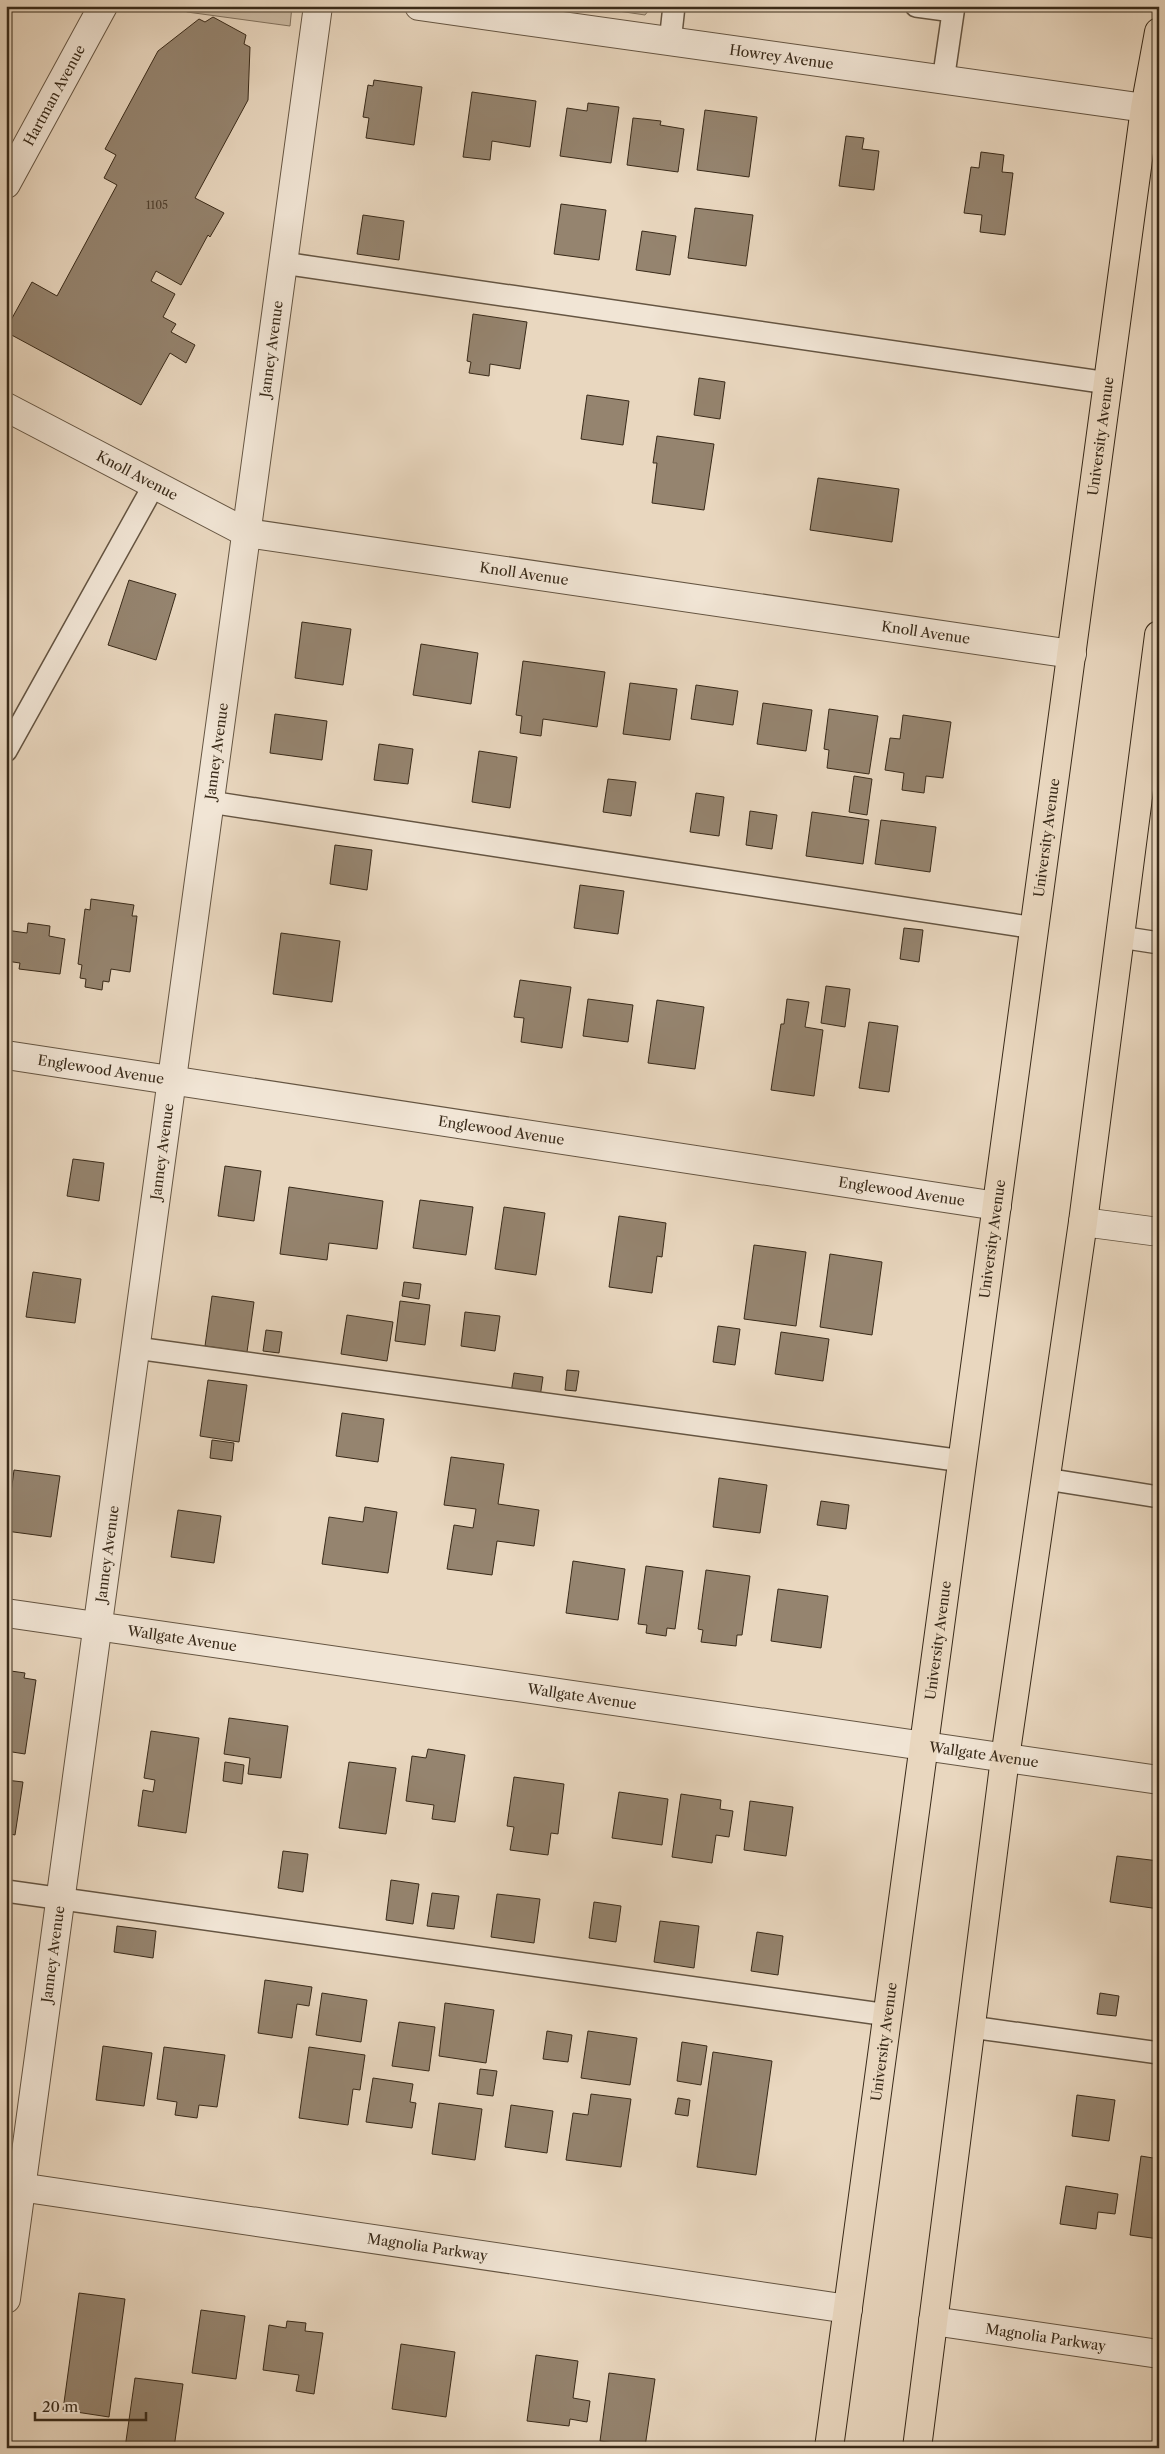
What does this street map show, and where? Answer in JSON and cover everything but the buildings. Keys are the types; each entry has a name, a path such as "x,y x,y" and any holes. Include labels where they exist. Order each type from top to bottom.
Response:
{"main road":[{"name":"University Avenue","path":"829,2448 1145,108 1159,32"},
{"path":"1145,108 1159,133"},
{"path":"917,2448 1005,1758 1083,1222 1157,666 1159,635"}],"street":[{"name":"Hartman Avenue","path":"6,184 104,6"},
{"name":"Janney Avenue","path":"6,2299 14,2186 61,1899 318,6"},
{"name":"Howrey Avenue","path":"419,6 1145,108"},
{"name":"Knoll Avenue","path":"6,407 246,533 1072,654"},
{"name":"Englewood Avenue","path":"6,1055 997,1206"},
{"path":"1083,1222 1159,1232"},
{"name":"Wallgate Avenue","path":"6,1613 1159,1780"},
{"name":"Magnolia Parkway","path":"14,2186 848,2309"},
{"name":"Magnolia Parkway","path":"933,2321 1159,2354"}],"lane":[{"path":"670,42 674,6"},
{"path":"916,6 953,9 943,81"},
{"path":"283,263 1108,383"},
{"path":"6,751 154,485"},
{"path":"210,802 1035,928"},
{"path":"1120,936 1159,943"},
{"path":"136,1348 962,1461"},
{"path":"1046,1479 1159,1497"},
{"path":"6,1891 888,2015"},
{"path":"971,2027 1159,2052"}],"shaded area":[{"path":"176,6 292,6 290,26 187,12"},
{"path":"585,6 652,6 645,15"}]}
